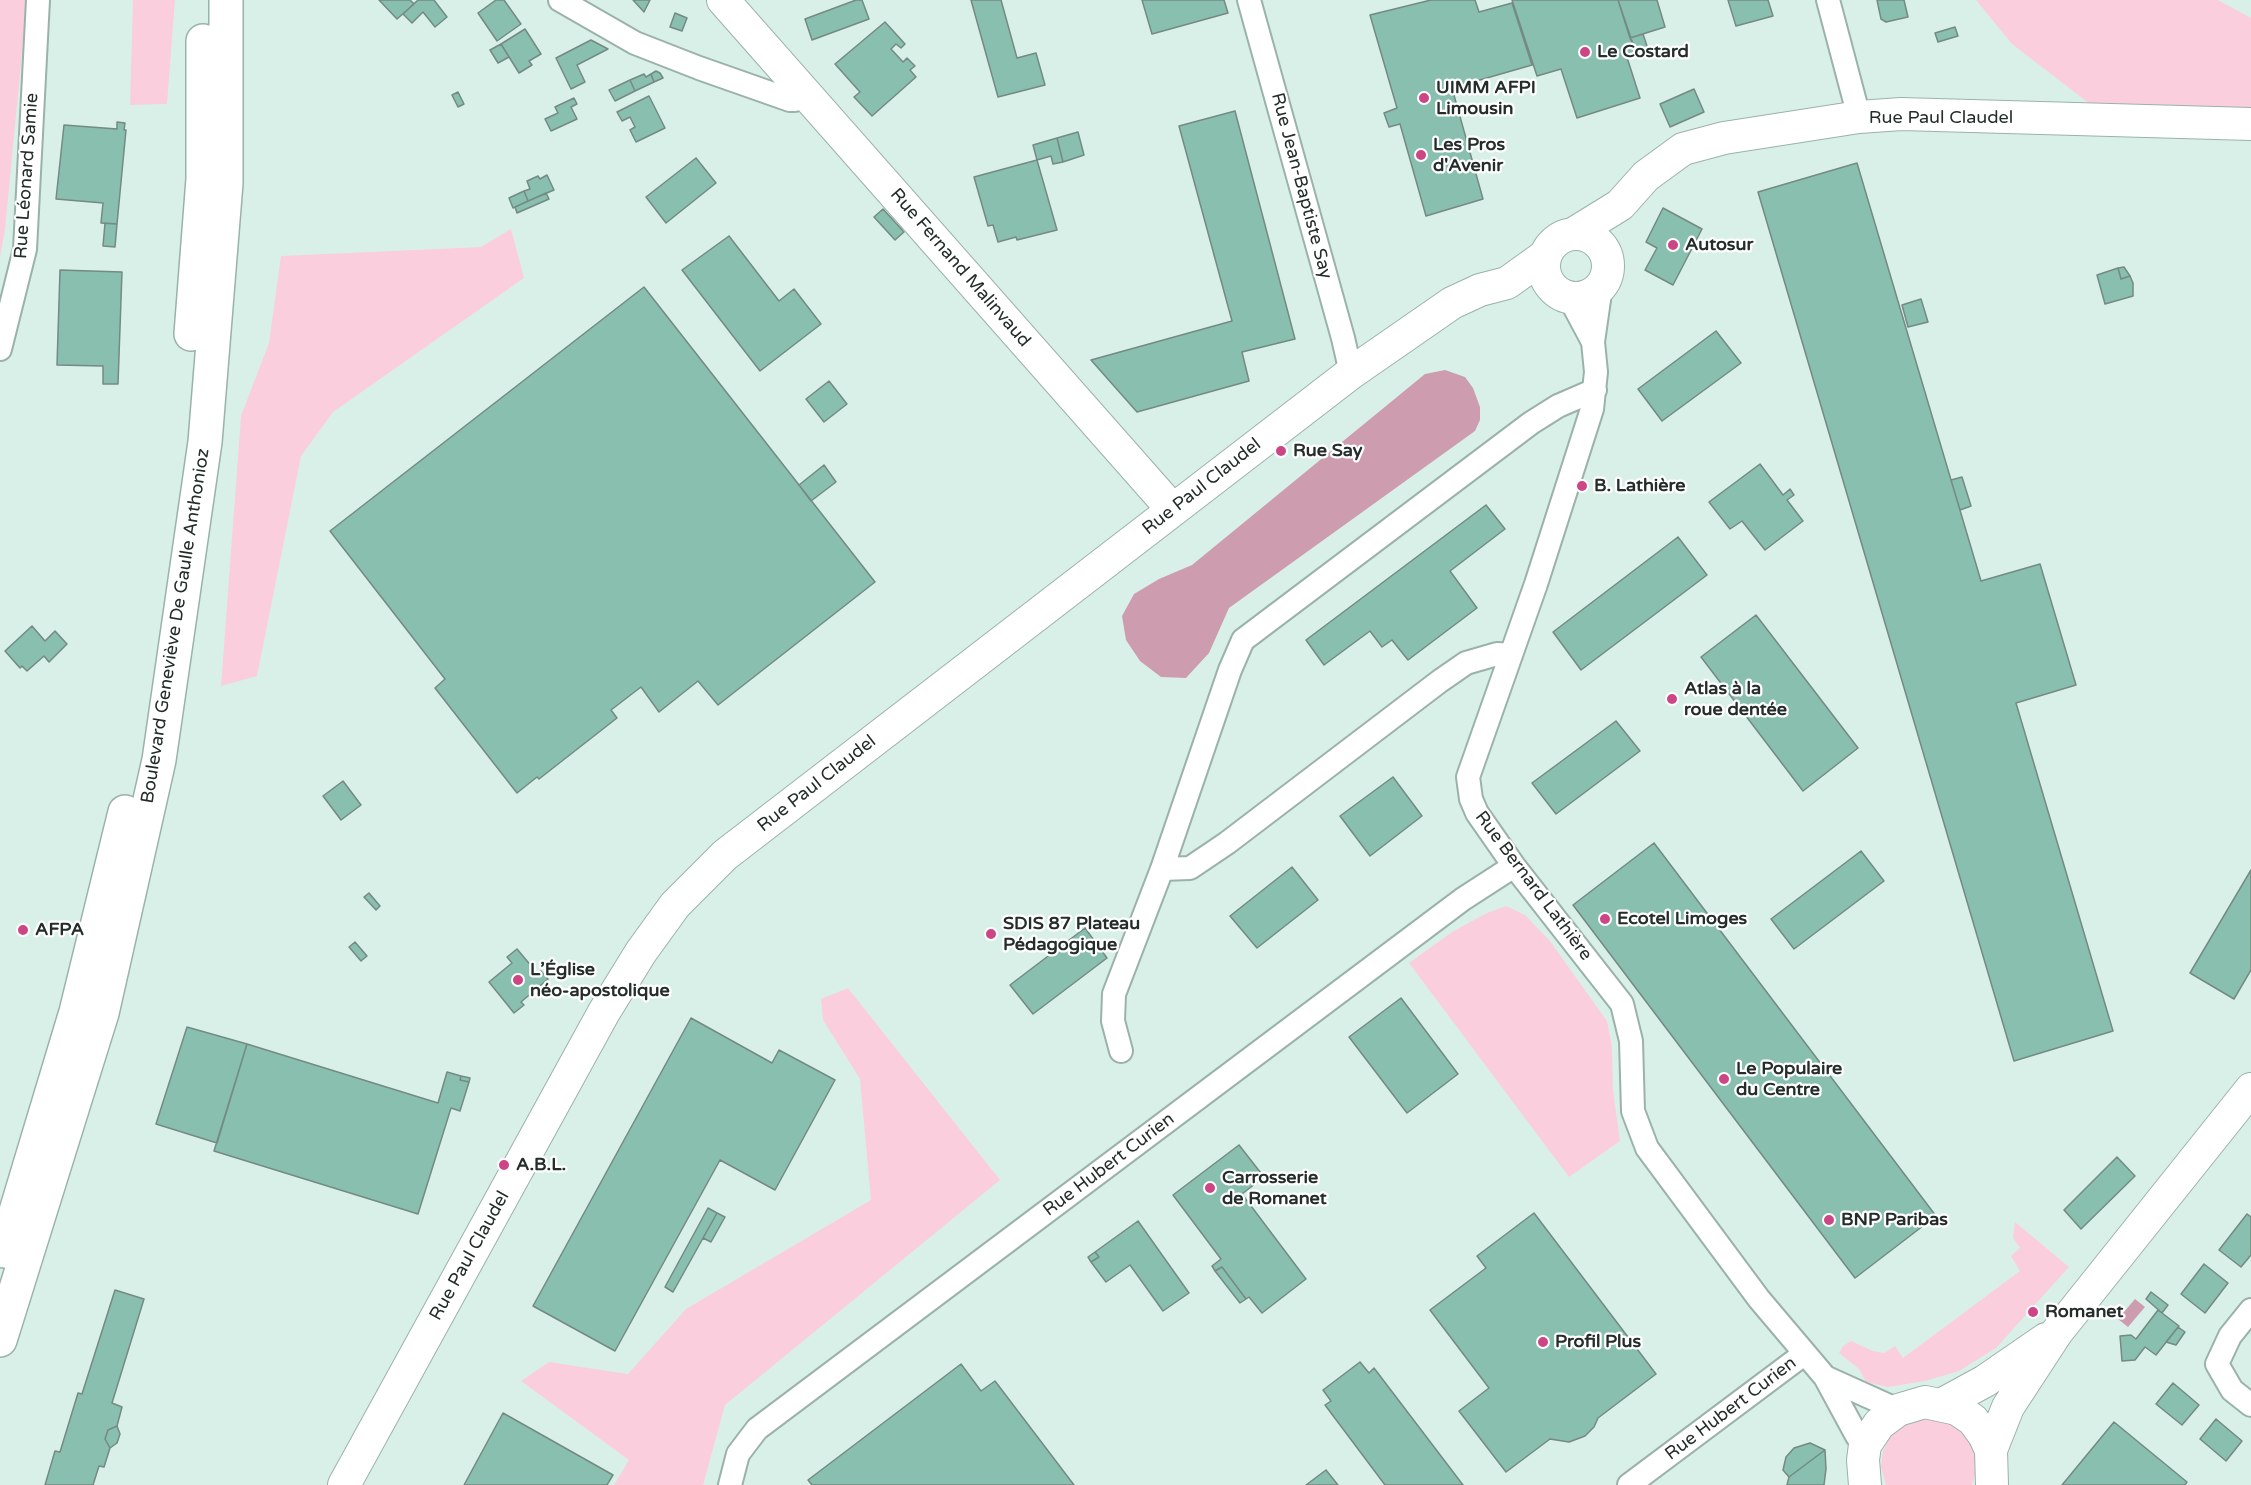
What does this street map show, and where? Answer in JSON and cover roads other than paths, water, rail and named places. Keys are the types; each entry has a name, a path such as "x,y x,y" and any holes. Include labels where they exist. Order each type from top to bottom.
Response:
{"main road":[{"name":"Boulevard Geneviève De Gaulle Anthonioz","path":"0,1265 76,1012 138,757 182,462 203,179 203,0"},
{"name":"Boulevard Geneviève De Gaulle Anthonioz","path":"0,1340 102,1013 159,760 205,442 226,183 226,0"}],"street":[{"name":"Rue Léonard Samie","path":"0,349 25,249 38,0"},
{"path":"560,0 635,43 790,100 795,100 806,93"},
{"name":"Rue Fernand Malinvaud","path":"723,0 1173,510"},
{"name":"Rue Jean-Baptiste Say","path":"1249,0 1351,373"},
{"path":"1828,0 1859,117"},
{"path":"724,76 748,74 772,55"},
{"name":"Rue Paul Claudel","path":"1573,234 1620,205 1646,176 1683,149 1724,138 1859,117 1901,114 2251,124"},
{"name":"Rue Paul Claudel","path":"1606,255 1620,205"},
{"path":"1573,234 1593,239 1606,255 1607,271 1600,286 1592,293 1581,297 1562,293 1545,273 1546,255 1558,239 1573,234"},
{"name":"Rue Paul Claudel","path":"344,1485 604,1012 641,952 675,905 725,855 1351,373 1452,303 1480,290 1507,283 1546,255"},
{"name":"Rue Paul Claudel","path":"1507,283 1562,293"},
{"name":"Rue Bernard Lathière","path":"1600,286 1593,342 1596,372 1592,409 1468,777 1471,800 1477,813 1514,866 1622,1004 1631,1041 1633,1111 1647,1148 1759,1299 1825,1377 1857,1436 1865,1445"},
{"name":"Rue Bernard Lathière","path":"1562,293 1593,342"},
{"path":"1122,1052 1113,1021 1114,994 1162,869 1230,670 1243,640 1532,423 1558,406 1595,390"},
{"path":"1162,869 1190,868 1227,843 1466,663 1497,654 1511,655"},
{"name":"Rue Hubert Curien","path":"730,1485 738,1454 757,1429 1463,899 1514,866"},
{"path":"1992,1485 1991,1450 2008,1407 2057,1332 2251,1089"},
{"path":"2251,1310 2230,1336 2217,1364 2232,1390 2251,1406"},
{"path":"1941,1405 1985,1381 2057,1332"},
{"name":"Rue Hubert Curien","path":"1629,1485 1804,1354"},
{"name":"Rue Bernard Lathière","path":"1825,1377 1898,1410"},
{"path":"1865,1485 1863,1460 1865,1445 1879,1424 1898,1410 1925,1402 1957,1409 1973,1420 1991,1450"}],"place":[{"name":"Le Costard","path":"1585,52"},
{"name":"UIMM AFPI Limousin","path":"1424,98"},
{"name":"Les Pros d'Avenir","path":"1421,155"},
{"name":"Autosur","path":"1673,245"},
{"name":"Rue Say","path":"1281,451"},
{"name":"B. Lathière","path":"1582,486"},
{"name":"Atlas à la roue dentée","path":"1672,699"},
{"name":"Ecotel Limoges","path":"1605,919"},
{"name":"AFPA","path":"23,930"},
{"name":"SDIS 87 Plateau Pédagogique","path":"991,934"},
{"name":"L’Église néo-apostolique","path":"518,980"},
{"name":"Le Populaire du Centre","path":"1724,1079"},
{"name":"A.B.L.","path":"504,1165"},
{"name":"Carrosserie de Romanet","path":"1210,1188"},
{"name":"BNP Paribas","path":"1829,1220"},
{"name":"Romanet","path":"2033,1312"},
{"name":"Profil Plus","path":"1543,1342"}]}
